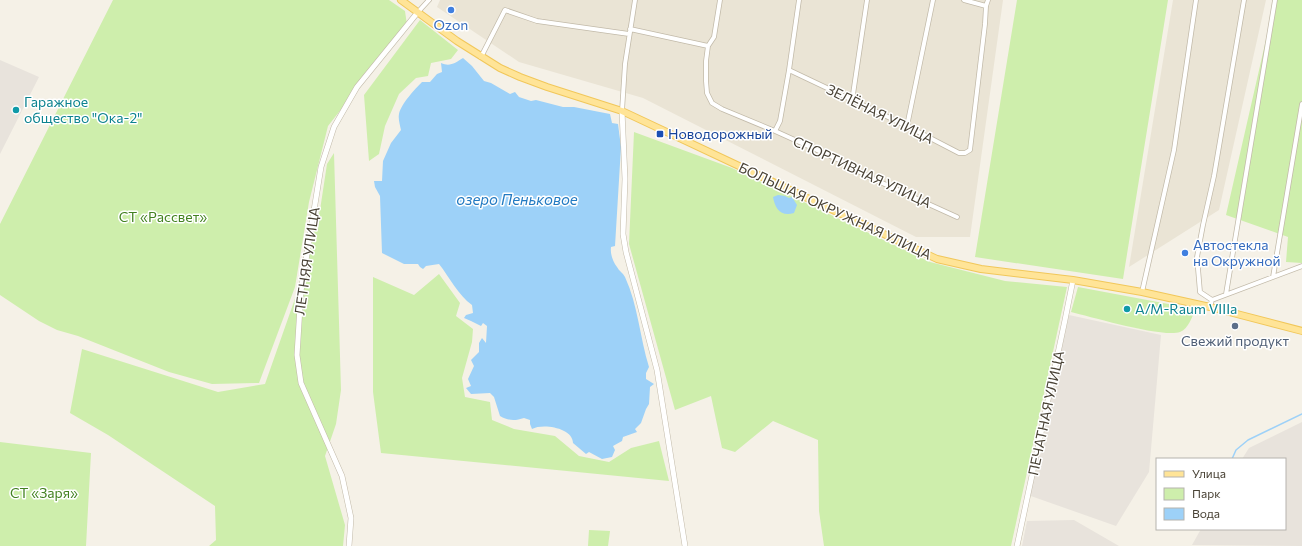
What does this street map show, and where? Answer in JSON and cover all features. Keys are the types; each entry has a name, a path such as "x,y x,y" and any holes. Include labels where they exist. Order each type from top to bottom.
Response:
{"main road":[{"name":"БОЛЬШАЯ ОКРУЖНАЯ УЛИЦА","path":"401,0 481,57 520,77 622,110 937,259 981,269 1073,280 1142,292 1210,307 1302,331"}],"street":[{"name":"ЛЕТНЯЯ УЛИЦА","path":"349,546 351,518 342,476 301,383 297,355 301,291 321,167 334,127 357,86 428,0"},
{"path":"634,0 625,64 622,110 625,179 623,234 626,252 657,370 685,546"},
{"path":"481,57 503,11 505,10 537,21 630,32 708,46 714,37 720,0"},
{"path":"775,131 780,121 799,0"},
{"path":"852,101 867,0"},
{"path":"907,126 933,0"},
{"path":"964,0 986,6 988,0"},
{"path":"1142,292 1174,150 1196,0"},
{"path":"1212,300 1200,292 1197,257 1214,176 1244,0"},
{"path":"1226,294 1274,0"},
{"name":"ЗЕЛЁНАЯ УЛИЦА","path":"789,70 907,126 959,153 965,153 970,150 986,6"},
{"name":"СПОРТИВНАЯ УЛИЦА","path":"708,46 706,81 707,93 712,103 722,109 839,160 869,177 957,217"},
{"path":"1273,277 1302,104"},
{"path":"1212,300 1302,266"},
{"name":"ПЕЧАТНАЯ УЛИЦА","path":"1017,546 1066,320 1073,280"},
{"path":"1210,307 1212,300"}],"shaded area":[{"path":"440,0 1003,0 970,237 916,237 643,98 519,62 437,7"},
{"path":"1173,0 1266,0 1219,210 1129,267"},
{"path":"0,60 39,77 0,154"},
{"path":"1069,315 1161,335 1149,472 1116,526 1028,495"},
{"path":"1302,422 1302,546 1192,545 1200,530 1286,530 1286,458 1243,458 1249,448"},
{"path":"1074,520 1119,546 1022,546 1027,521"}],"green space":[{"name":"СТ «Рассвет»","path":"113,0 389,0 405,11 407,25 328,126 309,202 295,287 259,383 212,384 169,372 78,336 57,330 39,321 0,295 0,224"},
{"path":"1017,0 1168,0 1123,279 975,257"},
{"path":"1275,0 1302,0 1302,263 1286,262 1288,237 1226,215"},
{"path":"420,20 458,50 451,59 431,63 428,76 416,78 399,94 385,126 379,154 369,161 364,95"},
{"path":"634,132 732,168 930,262 1005,281 1067,287 1011,546 824,546 819,511 818,440 773,421 735,452 722,448 711,396 675,410 629,244"},
{"path":"334,153 341,390 336,424 325,456 345,525 343,546 209,546 216,540 215,506 108,435 70,413 82,349 218,392 265,384 297,293 320,210 327,164"},
{"path":"439,274 460,303 456,316 473,329 472,342 462,378 465,397 490,402 492,420 514,429 555,436 579,456 609,462 631,448 659,441 669,481 381,453 373,392 373,277 414,295"},
{"path":"1078,287 1195,309 1188,325 1180,332 1171,333 1144,330 1071,312"},
{"name":"СТ «Заря»","path":"0,442 91,453 86,546 0,546"},
{"path":"589,530 610,531 608,546 588,546"}],"water":[{"name":"озеро Пеньковое","path":"463,58 472,66 484,81 491,83 510,94 515,92 519,97 531,101 536,100 563,107 574,107 610,114 612,123 618,124 621,147 615,246 611,247 611,252 614,263 624,276 633,299 649,367 646,373 646,379 654,384 650,387 649,404 641,423 635,429 637,432 623,437 622,441 613,446 615,450 612,457 602,459 589,452 586,454 573,443 572,438 563,430 550,427 537,427 532,429 530,420 524,418 512,420 500,416 494,397 490,393 471,394 466,388 471,386 468,379 474,366 471,360 479,352 479,343 482,338 486,343 487,326 483,323 481,326 464,318 466,315 473,313 472,305 458,291 439,264 426,266 423,269 418,264 404,264 382,253 380,196 375,187 374,181 382,181 383,161 391,143 401,130 399,118 400,110 422,82 430,82 437,74 442,72 441,63 455,63"},
{"path":"778,195 789,198 792,197 797,205 794,213 786,214 779,211 775,205 773,197"}],"waterway":[{"path":"1232,458 1236,450 1248,440 1302,414"}],"place":[{"name":"Ozon","path":"451,10"},
{"name":"Гаражное общество \"Ока-2\"","path":"16,110"},
{"name":"Новодорожный","path":"660,134"},
{"name":"Автостекла на Окружной","path":"1185,253"},
{"name":"A/M-Raum VIIIa","path":"1127,309"},
{"name":"Свежий продукт","path":"1235,326"}]}
